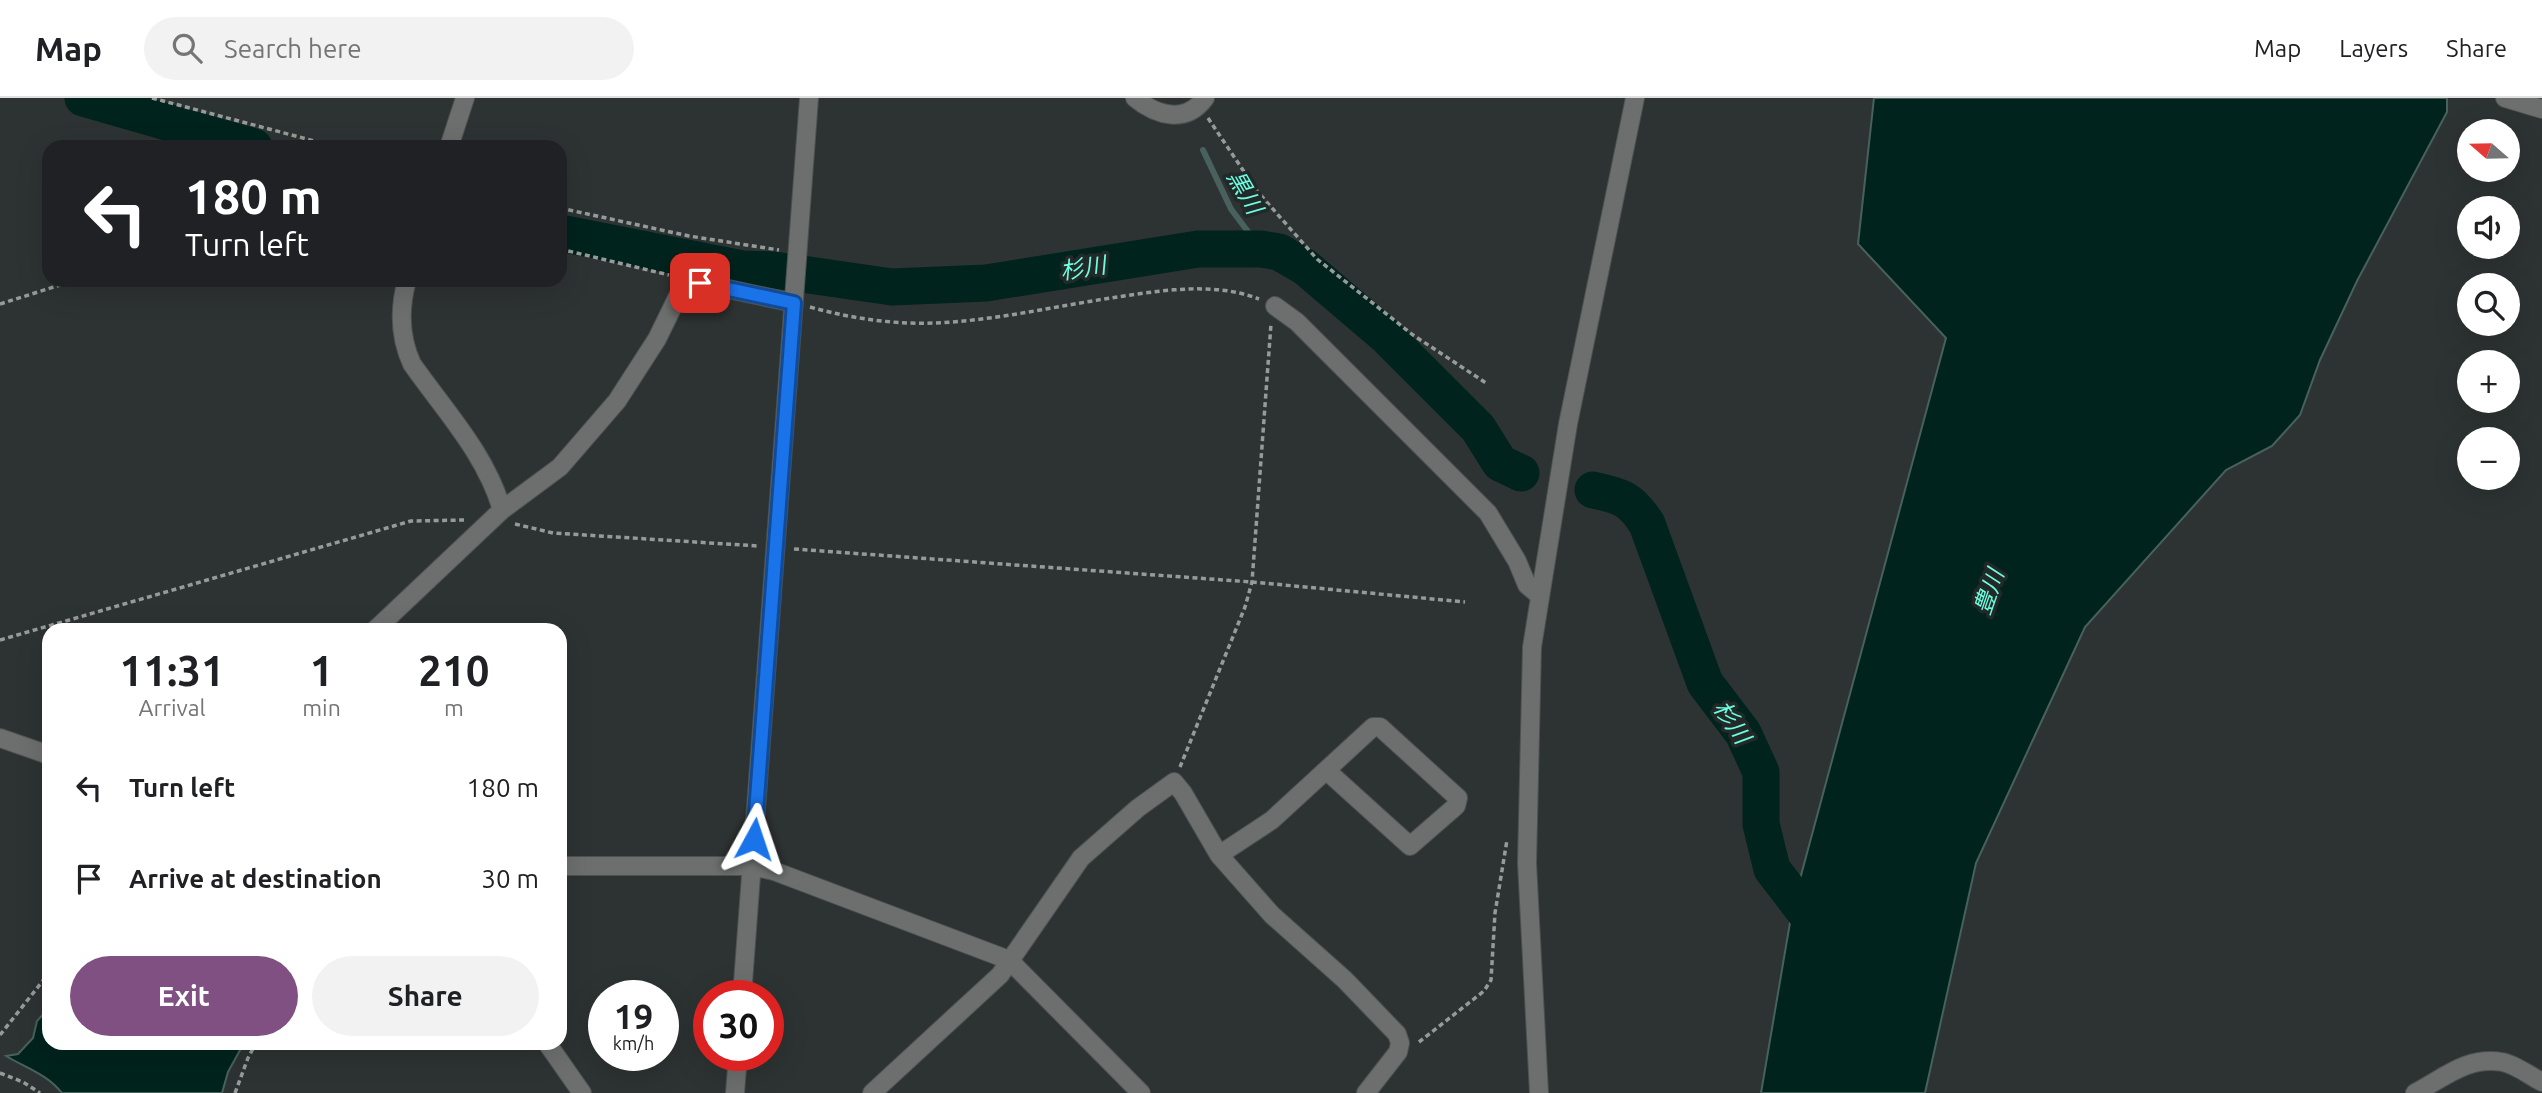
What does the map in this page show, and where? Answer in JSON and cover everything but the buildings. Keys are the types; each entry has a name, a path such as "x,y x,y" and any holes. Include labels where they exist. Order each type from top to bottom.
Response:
{"street":[{"path":"451,140 465,98"},
{"path":"743,980 809,98"},
{"path":"1135,98 1152,110 1176,116 1191,113 1203,101"},
{"path":"1539,1093 1527,863 1532,647 1568,424 1635,98"},
{"path":"2505,98 2542,109"},
{"path":"382,623 502,510 560,467 617,401 687,284 700,283 795,298"},
{"path":"406,287 400,324 405,349 412,364 476,450 496,489 502,510"},
{"path":"1275,306 1307,332 1488,513 1517,561 1527,585 1540,596"},
{"path":"1219,855 1272,820 1373,727 1380,727 1458,798 1456,806 1410,846 1327,771"},
{"path":"0,738 42,753"},
{"path":"872,1093 1000,975 1081,858 1138,808 1174,782 1219,855 1272,915 1345,980 1397,1034 1400,1043 1398,1052 1366,1093"},
{"path":"567,866 752,866 1009,960 1141,1093"},
{"path":"552,1050 582,1093"},
{"path":"2415,1093 2456,1067 2477,1061 2504,1062 2542,1082"},
{"path":"735,1093 737,1071"}],"path":[{"path":"152,98 311,140"},
{"path":"1203,101 1214,129 1257,191 1317,259 1413,335 1486,383"},
{"path":"567,210 689,236 784,250 797,248"},
{"path":"567,251 675,276 687,284"},
{"path":"0,304 54,287"},
{"path":"795,298 842,316 905,324 955,322 1149,293 1196,289 1242,293 1275,306 1270,327 1252,582 1245,607 1174,782"},
{"path":"502,510 514,524 553,533 1252,582 1465,603"},
{"path":"59,623 411,521 467,520 483,528"},
{"path":"0,640 42,628"},
{"path":"1400,1043 1415,1044 1423,1040 1485,991 1490,980 1495,913 1507,836"},
{"path":"0,1035 42,982"},
{"path":"235,1093 252,1050"},
{"path":"0,1073 23,1082 40,1093"}],"water":[{"name":"豊川","path":"1874,98 2447,98 2447,112 2357,281 2320,360 2300,415 2272,446 2226,470 2085,627 1976,863 1925,1093 1761,1093 1793,905 1946,338 1858,244"},
{"path":"42,1016 42,1050 240,1050 228,1072 222,1093 62,1093 43,1076 6,1056 18,1054 33,1038 37,1021"}],"waterway":[{"name":"杉川","path":"83,98 230,140"},
{"name":"黒川","path":"1203,150 1231,209 1261,249"},
{"name":"杉川","path":"567,234 742,269 774,270 892,287 986,283 1198,249 1261,249 1279,252 1305,267 1386,336 1478,428 1500,463 1521,473"},
{"name":"杉川","path":"1593,490 1625,500 1647,524 1705,683 1743,733 1761,772 1761,824 1772,869 1815,925 1829,935"}],"route":[{"path":"700,283 794,303 754,839"}]}
